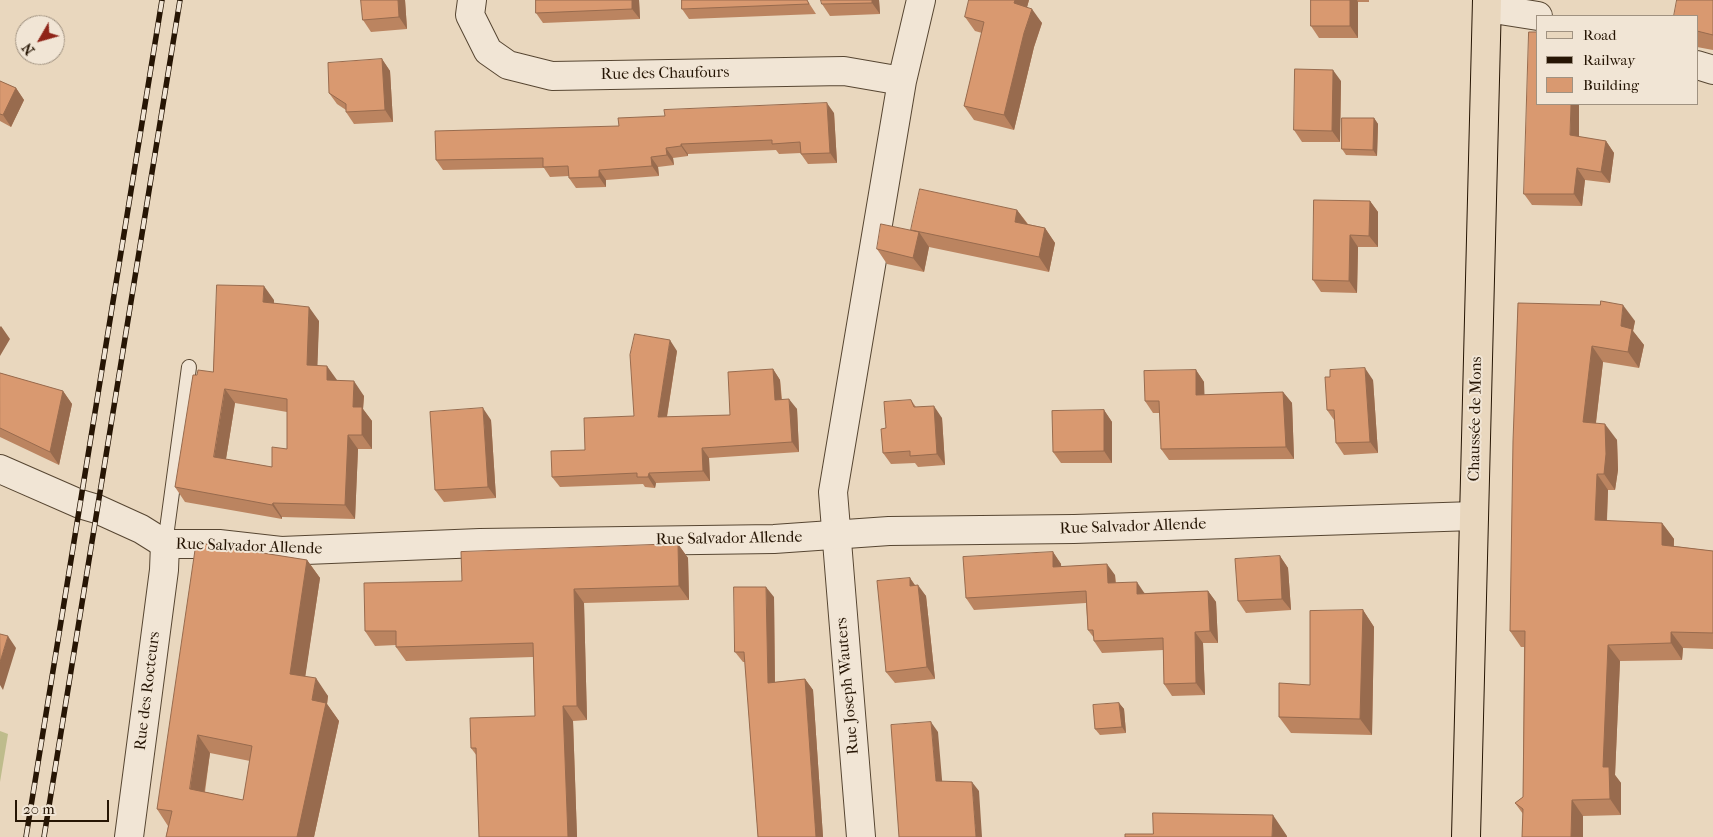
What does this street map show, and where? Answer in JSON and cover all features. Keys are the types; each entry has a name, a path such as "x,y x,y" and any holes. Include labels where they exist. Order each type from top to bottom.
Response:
{"main road":[{"name":"Chaussée de Mons","path":"1466,837 1487,4"}],"street":[{"name":"Rue des Chaufours","path":"472,0 470,15 488,51 508,65 552,76 844,71 902,81"},
{"path":"835,535 833,492 902,81 921,0"},
{"path":"1487,4 1536,16"},
{"path":"1698,64 1713,70"},
{"name":"Rue Salvador Allende","path":"0,469 141,529 165,544 219,544 281,551 480,543 774,539 889,531 1084,528 1474,516"},
{"name":"Rue Joseph Wauters","path":"835,535 861,837"},
{"name":"Rue des Rocteurs","path":"129,837 164,570 165,544"}],"lane":[{"path":"165,544 189,367"}],"shaded area":[{"path":"0,731 8,734 0,782"}],"building":[{"path":"361,0 398,0 399,17 363,20"},
{"path":"536,0 632,0 632,9 536,13"},
{"path":"682,0 807,0 809,4 682,9"},
{"path":"821,0 872,0 872,3 822,4"},
{"path":"969,0 1015,0 1014,3 1032,9 1024,33 1004,115 964,106 984,22 965,17"},
{"path":"1311,0 1350,0 1350,26 1311,26"},
{"path":"1677,0 1713,0 1713,35 1698,31 1698,15 1674,15"},
{"path":"1529,32 1536,32 1536,105 1571,105 1570,135 1606,141 1601,172 1577,168 1574,194 1524,194"},
{"path":"382,59 385,110 346,112 346,104 329,93 328,63"},
{"path":"1295,69 1333,70 1332,131 1294,130"},
{"path":"0,81 16,88 3,115 0,114"},
{"path":"827,103 830,153 801,154 800,142 772,144 772,140 681,144 681,146 666,148 667,155 651,157 652,166 599,170 599,177 569,178 568,166 543,167 543,158 436,160 435,131 619,126 618,118 665,116 664,110"},
{"path":"1342,118 1374,118 1373,150 1342,149"},
{"path":"920,189 1017,210 1015,222 1045,228 1039,257 911,230"},
{"path":"1314,200 1370,201 1369,236 1350,235 1349,281 1313,280"},
{"path":"881,224 919,232 913,258 877,249"},
{"path":"217,285 264,286 263,302 309,307 307,365 327,366 327,380 354,381 353,407 362,407 362,435 348,435 345,505 273,503 272,505 175,487 193,375 197,375 198,370 213,372","holes":["225,389 287,399 287,449 272,447 272,467 214,457"]},
{"path":"1601,301 1623,305 1621,326 1632,329 1628,352 1592,346 1583,422 1605,424 1606,454 1604,474 1597,474 1595,520 1662,523 1662,545 1713,551 1713,633 1671,632 1671,643 1608,645 1603,767 1609,767 1610,799 1572,800 1571,837 1522,837 1523,809 1515,803 1523,797 1525,631 1510,631 1513,441 1518,303 1600,305"},
{"path":"635,334 670,340 658,417 730,415 728,372 773,369 775,400 789,399 792,442 702,448 703,471 649,473 648,477 637,477 637,473 552,477 551,451 585,450 584,418 634,416 630,355"},
{"path":"1365,368 1370,442 1336,443 1334,410 1327,410 1325,377 1330,377 1330,370"},
{"path":"1196,370 1196,395 1283,392 1286,447 1161,449 1159,401 1145,401 1144,371"},
{"path":"0,373 63,391 50,452 0,428"},
{"path":"911,400 914,407 934,406 937,454 910,456 910,451 883,453 881,429 886,428 884,402"},
{"path":"483,408 488,487 435,490 430,412"},
{"path":"1104,410 1104,451 1053,452 1052,411"},
{"path":"206,544 307,560 290,674 316,678 312,700 326,703 297,837 166,837 172,811 157,809 195,550","holes":["198,735 252,746 243,800 190,789"]},
{"path":"678,544 679,586 574,589 577,706 563,706 568,837 479,837 476,748 471,748 470,718 535,716 533,643 396,647 396,631 365,631 364,583 462,581 461,552"},
{"path":"1053,552 1053,567 1107,564 1108,583 1137,582 1137,594 1208,591 1210,631 1195,632 1196,683 1164,684 1163,638 1094,641 1093,630 1088,630 1086,591 966,598 963,557"},
{"path":"1280,556 1282,599 1238,601 1235,559"},
{"path":"910,578 910,586 918,585 927,667 886,672 877,581"},
{"path":"734,587 766,587 768,683 805,679 816,837 758,837 744,652 735,652"},
{"path":"1363,610 1360,719 1279,717 1279,683 1310,685 1310,611"},
{"path":"0,634 8,636 0,662"},
{"path":"1119,703 1122,727 1095,729 1093,705"},
{"path":"931,722 936,781 972,782 976,837 899,837 891,725"},
{"path":"1153,813 1273,815 1272,837 1125,837 1125,834 1153,834"}],"railway":[{"path":"26,837 162,0"},
{"path":"44,837 180,0"}]}
